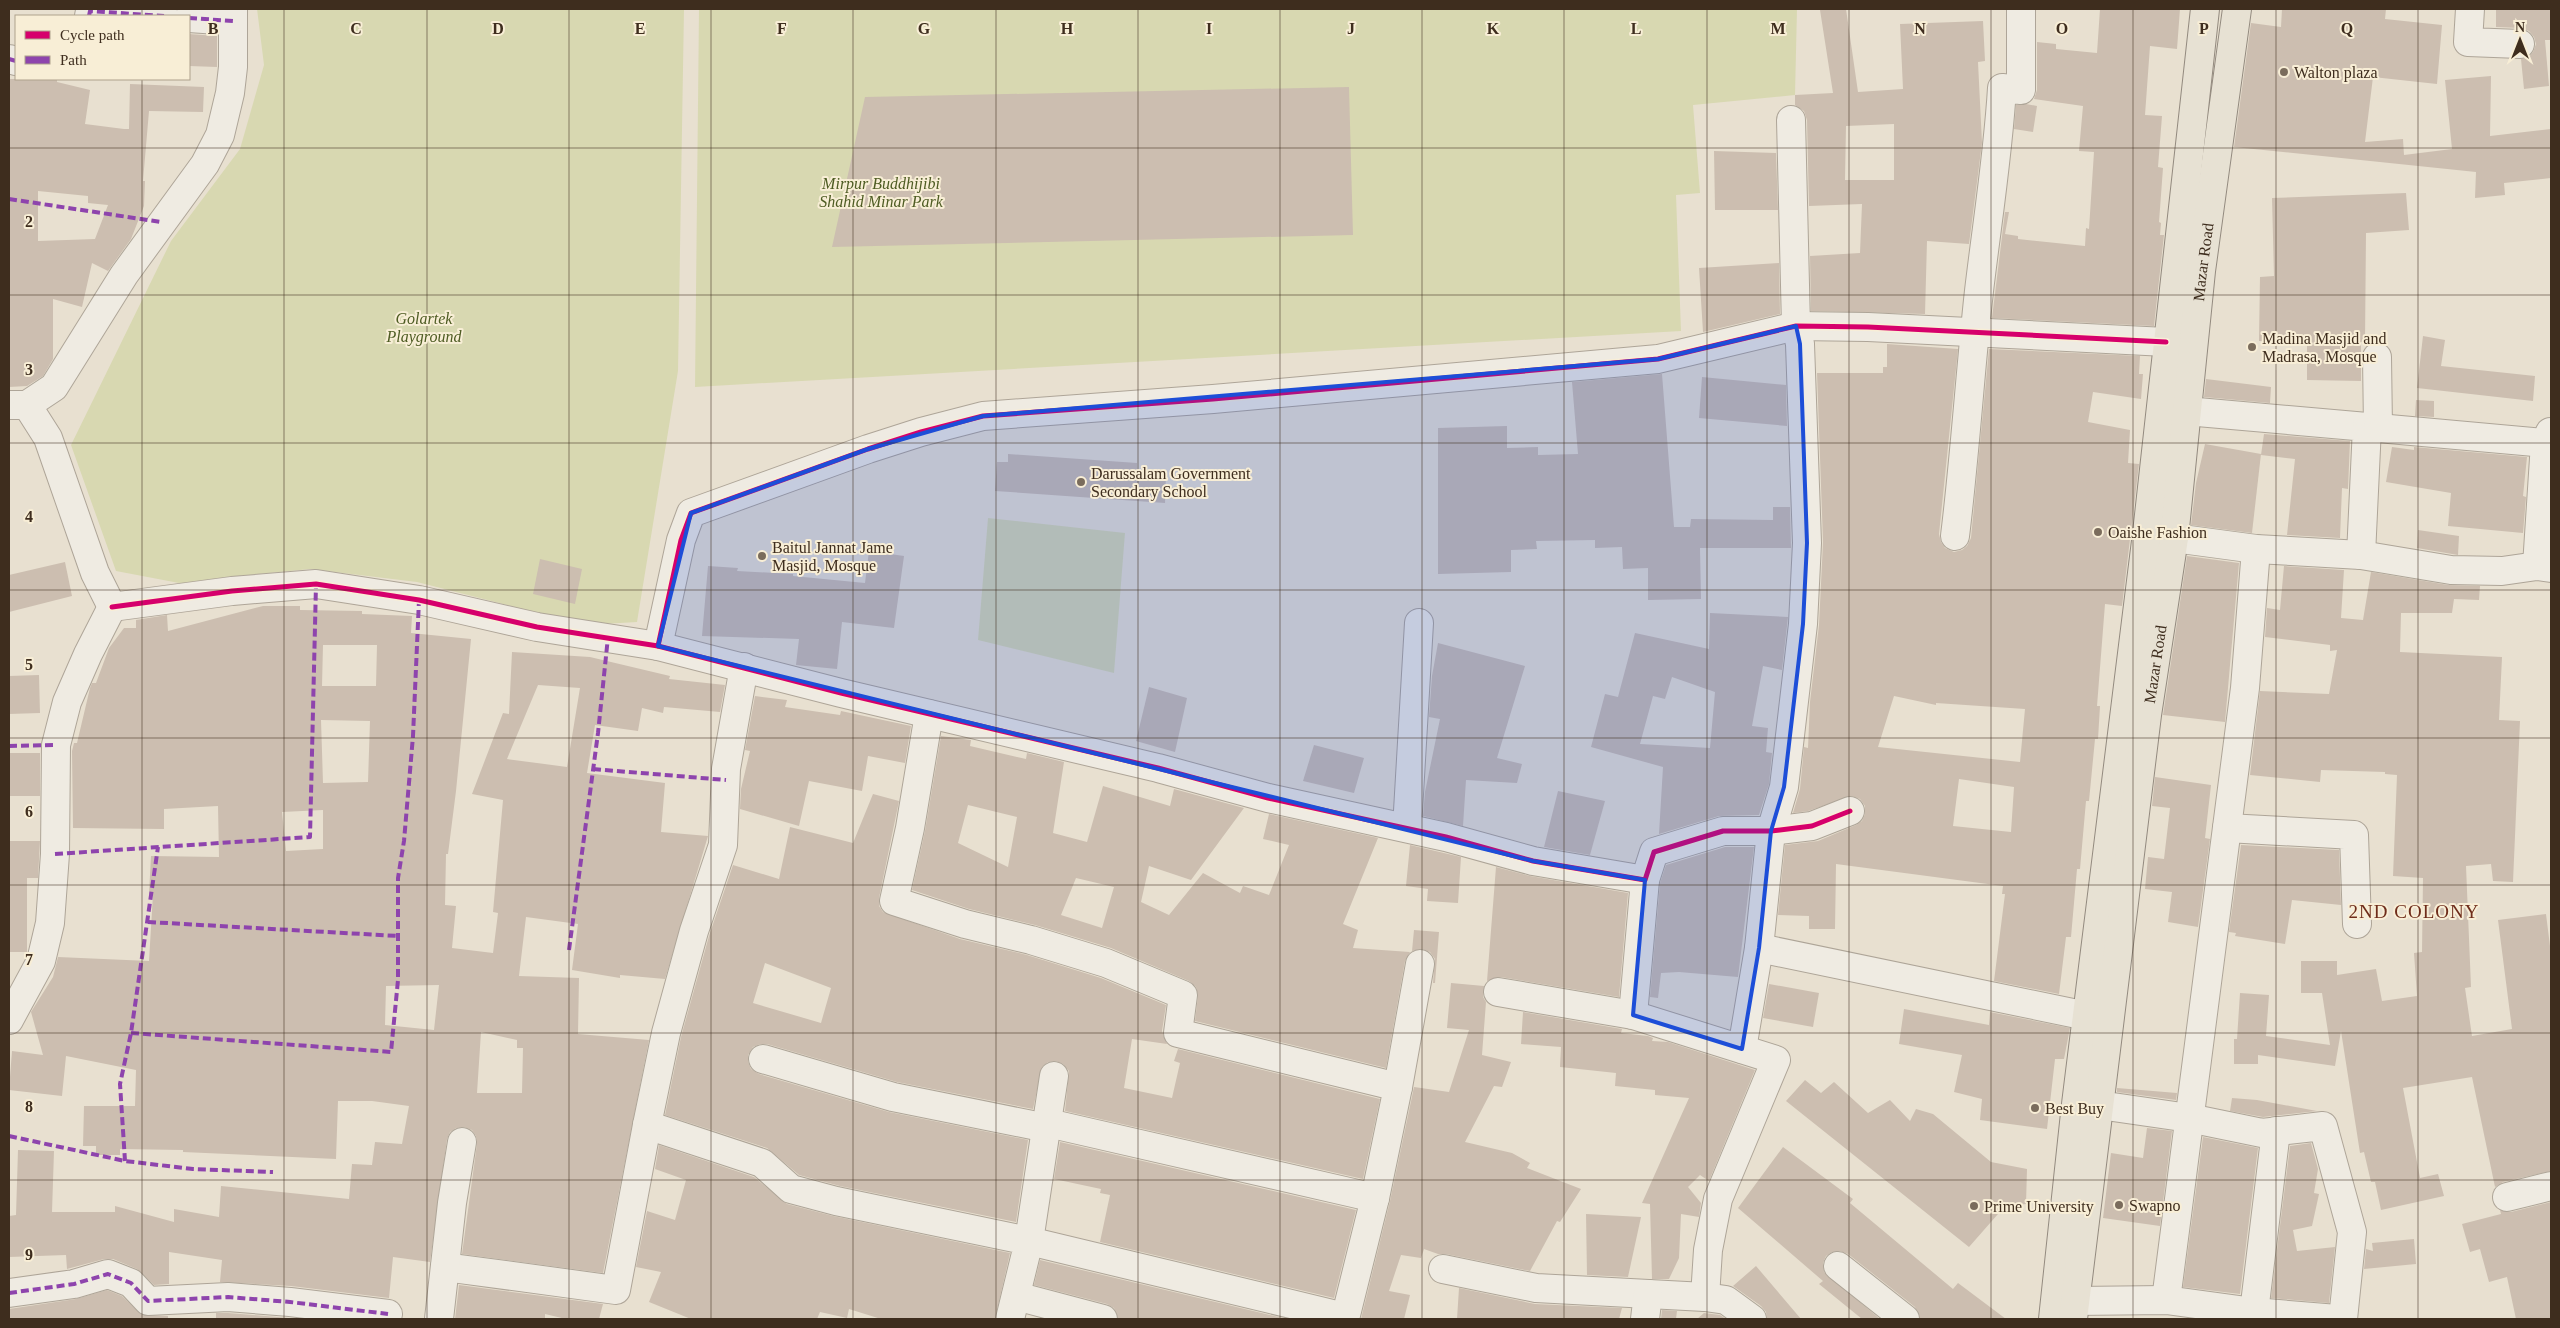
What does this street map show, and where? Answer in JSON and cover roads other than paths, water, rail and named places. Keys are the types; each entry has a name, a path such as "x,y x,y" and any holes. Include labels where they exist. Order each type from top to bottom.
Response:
{"main road":[{"name":"Mazar Road","path":"2053,1319 2086,1016 2147,533 2166,342 2205,9"},
{"name":"Mazar Road","path":"2074,1310 2147,715 2174,538 2201,271 2238,9"}],"street":[{"path":"1955,536 1986,228 1999,146 2002,88 2021,90 2021,9"},
{"path":"2470,9 2468,42 2520,44"},
{"path":"90,15 90,11 149,15"},
{"path":"112,607 95,572 48,438 18,405 54,387 124,275 205,164 220,135 230,93 233,67 233,15 190,18"},
{"path":"1742,1049 1759,948 1771,830 1784,787 1803,624 1807,543 1800,344 1796,326 1791,120"},
{"path":"658,646 681,540 691,513 921,432 983,416 1213,399 1658,359 1796,326 1975,331 2166,342"},
{"path":"2361,555 2373,427 2377,357"},
{"path":"2174,538 2256,549 2361,555 2451,570 2502,571 2544,567 2549,441 2186,411"},
{"path":"2166,1300 2245,688 2256,549"},
{"path":"112,607 232,591 316,584 418,600 537,627 658,646 929,714 1158,768 1268,798 1407,828 1533,861 1645,880"},
{"path":"9,1020 41,961 50,923 55,854 56,745 68,702 88,654 112,607"},
{"path":"1407,828 1420,623"},
{"path":"445,1268 616,1290 668,1024 694,931 723,845 726,769 744,667"},
{"path":"929,714 910,828 894,901 965,924 1031,940 1106,963 1183,994 1178,1033 1398,1087"},
{"path":"1633,1015 1645,880 1654,852 1723,831 1771,830 1812,826 1850,811"},
{"path":"2227,828 2354,835 2357,924"},
{"path":"1759,948 2086,1016"},
{"path":"647,1125 762,1163 791,1188 836,1202 1029,1241 1345,1318 1375,1198 1398,1087 1420,964"},
{"path":"1498,992 1633,1015 1776,1060 1718,1200 1708,1250 1705,1297"},
{"path":"763,1059 893,1097 1048,1126 1375,1198"},
{"path":"1054,1076 1048,1126 1029,1241 1013,1308 1104,1319"},
{"path":"2099,1105 2189,1118 2262,1133 2323,1126 2352,1232 2343,1319"},
{"path":"2254,1312 2276,1131"},
{"path":"439,1319 452,1203 462,1142"},
{"path":"2507,1197 2551,1186"},
{"path":"1838,1266 1905,1319"},
{"path":"1443,1269 1536,1288 1647,1307 1705,1297 1726,1300 1752,1319"},
{"path":"9,1293 74,1284 108,1274 131,1283 148,1301 228,1298 290,1302 388,1314"},
{"path":"2074,1310 2166,1300 2254,1312 2337,1319"}],"place":[{"name":"Walton plaza","path":"2284,72"},
{"name":"Madina Masjid and Madrasa, Mosque","path":"2252,347"},
{"name":"Darussalam Government Secondary School","path":"1081,482"},
{"name":"Oaishe Fashion","path":"2098,532"},
{"name":"Baitul Jannat Jame Masjid, Mosque","path":"762,556"},
{"name":"Best Buy","path":"2035,1108"},
{"name":"Swapno","path":"2119,1205"},
{"name":"Prime University","path":"1974,1206"}],"district":[{"name":"2ND COLONY","path":"2414,911"}],"park label":[{"name":"Mirpur Buddhijibi Shahid Minar Park","path":"881,192"},
{"name":"Golartek Playground","path":"424,327"}]}
